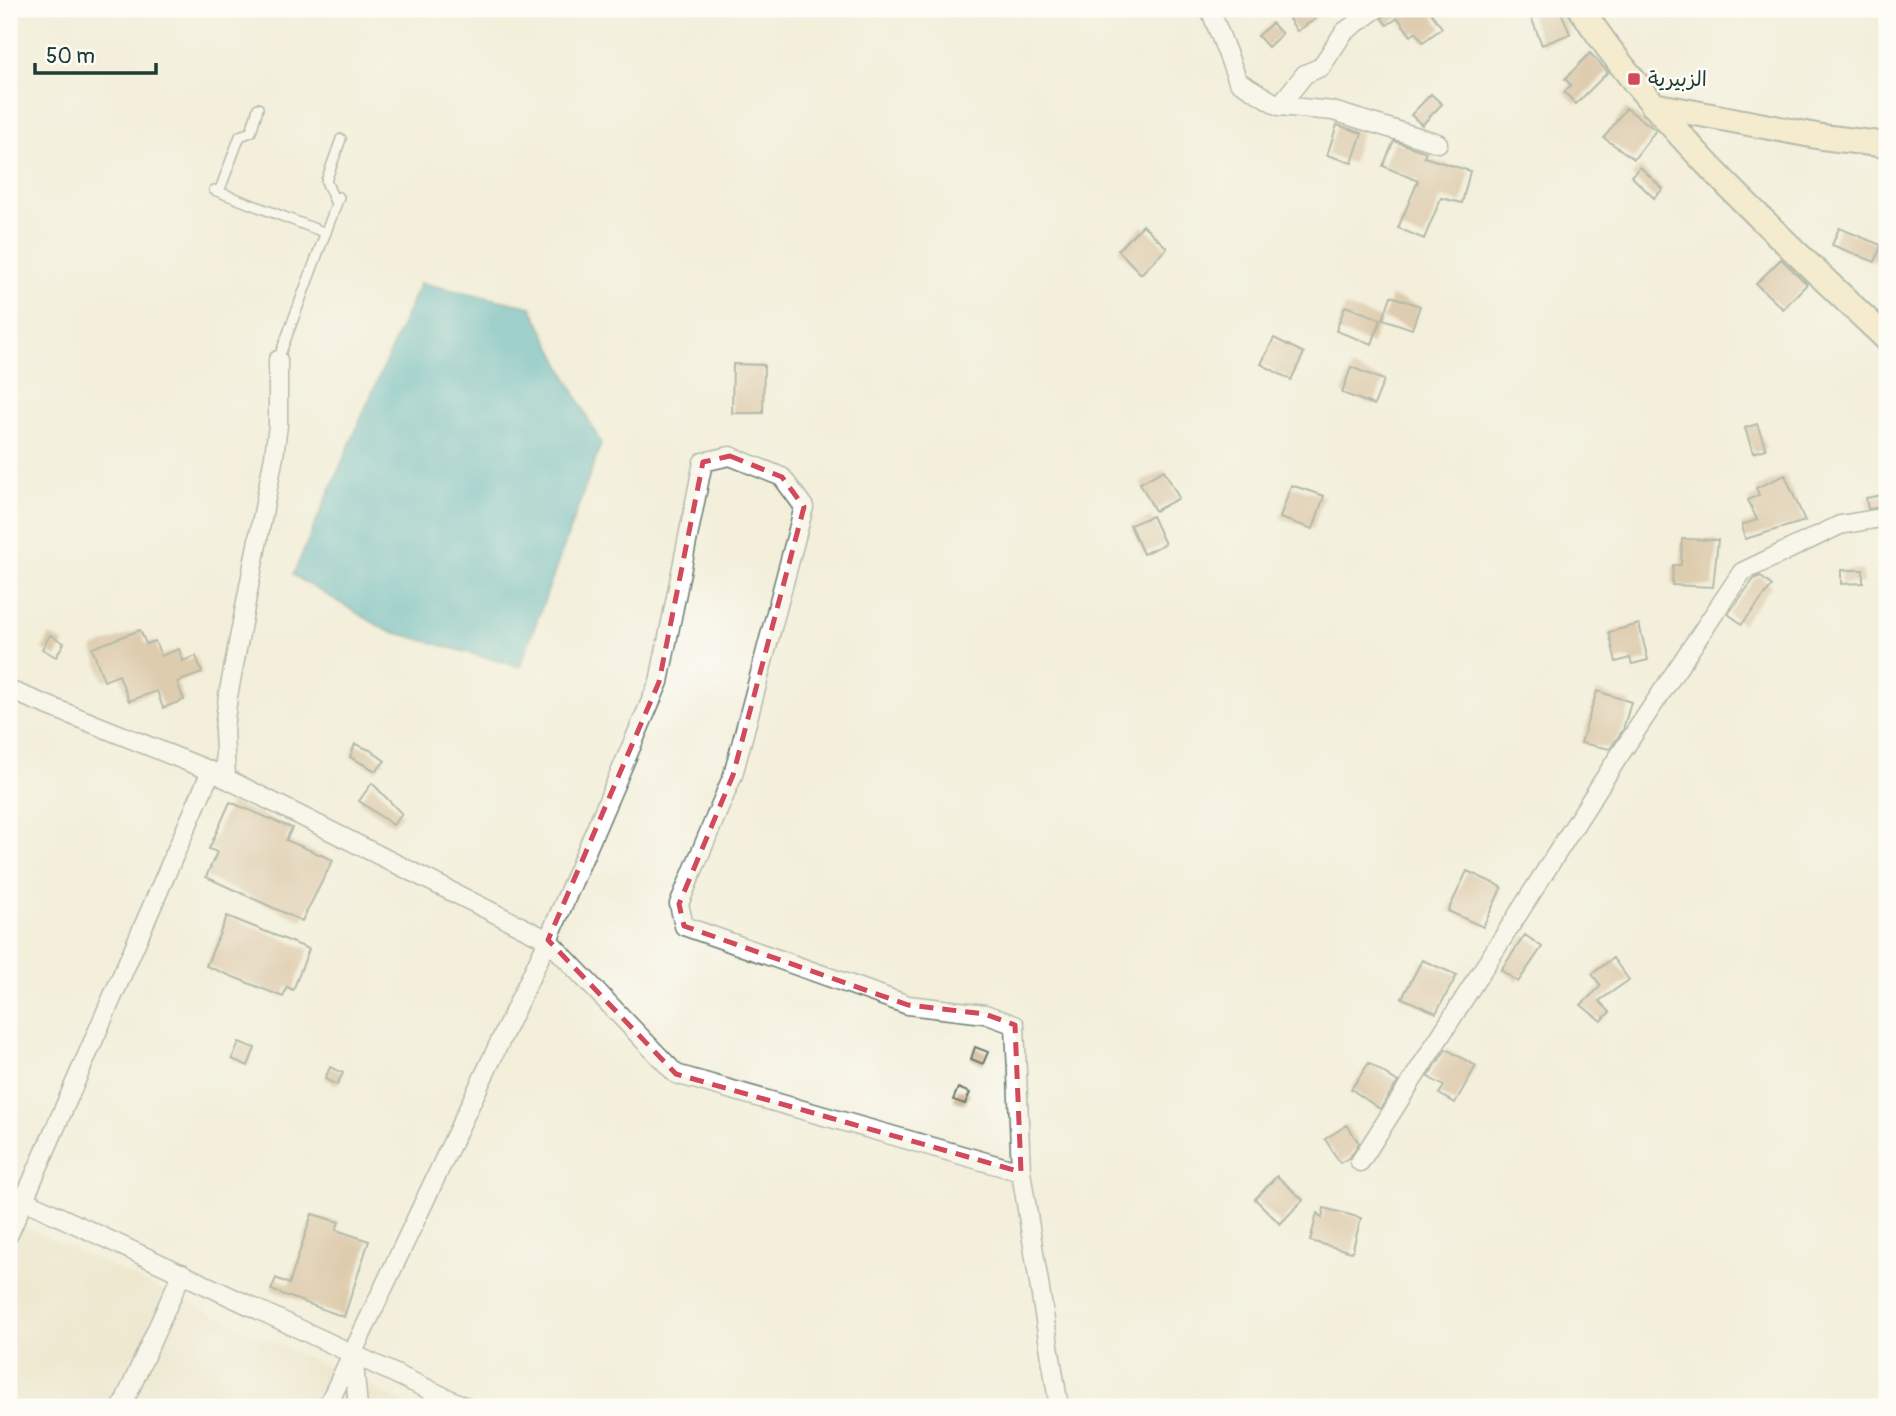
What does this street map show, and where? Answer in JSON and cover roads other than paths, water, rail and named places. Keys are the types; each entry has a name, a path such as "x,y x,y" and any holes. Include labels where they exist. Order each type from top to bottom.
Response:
{"main road":[{"path":"1581,9 1653,105 1730,189 1887,339"},
{"path":"1653,105 1822,137 1887,145"}],"street":[{"path":"1210,9 1238,81 1279,106 1333,111 1438,143"},
{"path":"1279,106 1305,74 1321,67 1344,32 1376,9"},
{"path":"9,1234 16,1197 218,775 228,696 274,456 278,425 278,360"},
{"path":"327,1407 548,940 659,682 703,462 730,456 782,477 804,507 733,775 679,904 684,926 908,1005 985,1014 1016,1025 1021,1171 1059,1407"},
{"path":"1360,1162 1615,762 1742,572 1840,526 1887,517"},
{"path":"9,690 218,775 548,940 676,1074 1021,1171"},
{"path":"16,1197 466,1407"},
{"path":"122,1407 183,1273"},
{"path":"353,1353 358,1407"}],"lane":[{"path":"258,108 251,132 240,136 217,191 326,233"},
{"path":"278,360 337,200 326,181 341,139"}],"water":[{"path":"420,283 531,307 601,444 520,667 386,630 293,575"}],"place":[{"name":"الزبيرية","path":"1634,79"}]}
